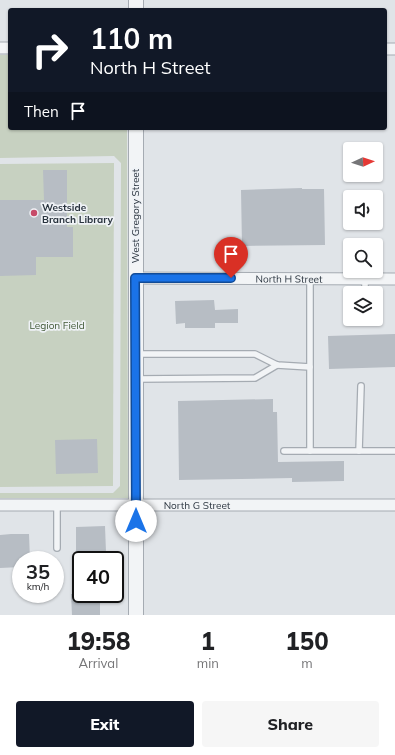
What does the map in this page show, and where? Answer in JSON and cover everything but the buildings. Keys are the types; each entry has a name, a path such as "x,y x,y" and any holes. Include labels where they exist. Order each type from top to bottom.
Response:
{"street":[{"name":"West Gregory Street","path":"136,130 136,615"},
{"name":"North H Street","path":"135,278 395,279"},
{"name":"North G Street","path":"0,505 395,505"}],"lane":[{"path":"310,278 310,451"},
{"path":"365,279 365,286"},
{"path":"135,354 255,354 277,365 310,367"},
{"path":"136,379 255,378 277,365"},
{"path":"360,386 360,451"},
{"path":"284,451 395,451"},
{"path":"57,505 57,548"}],"green space":[{"path":"0,55 8,55 8,130 127,130 128,498 0,498 0,493 113,493 120,486 121,163 114,156 0,158"},
{"name":"Legion Field","path":"114,163 113,486 0,487 0,164"}],"place":[{"name":"Westside Branch Library","path":"34,213"}],"route":[{"path":"136,521 135,278 231,278"}]}
